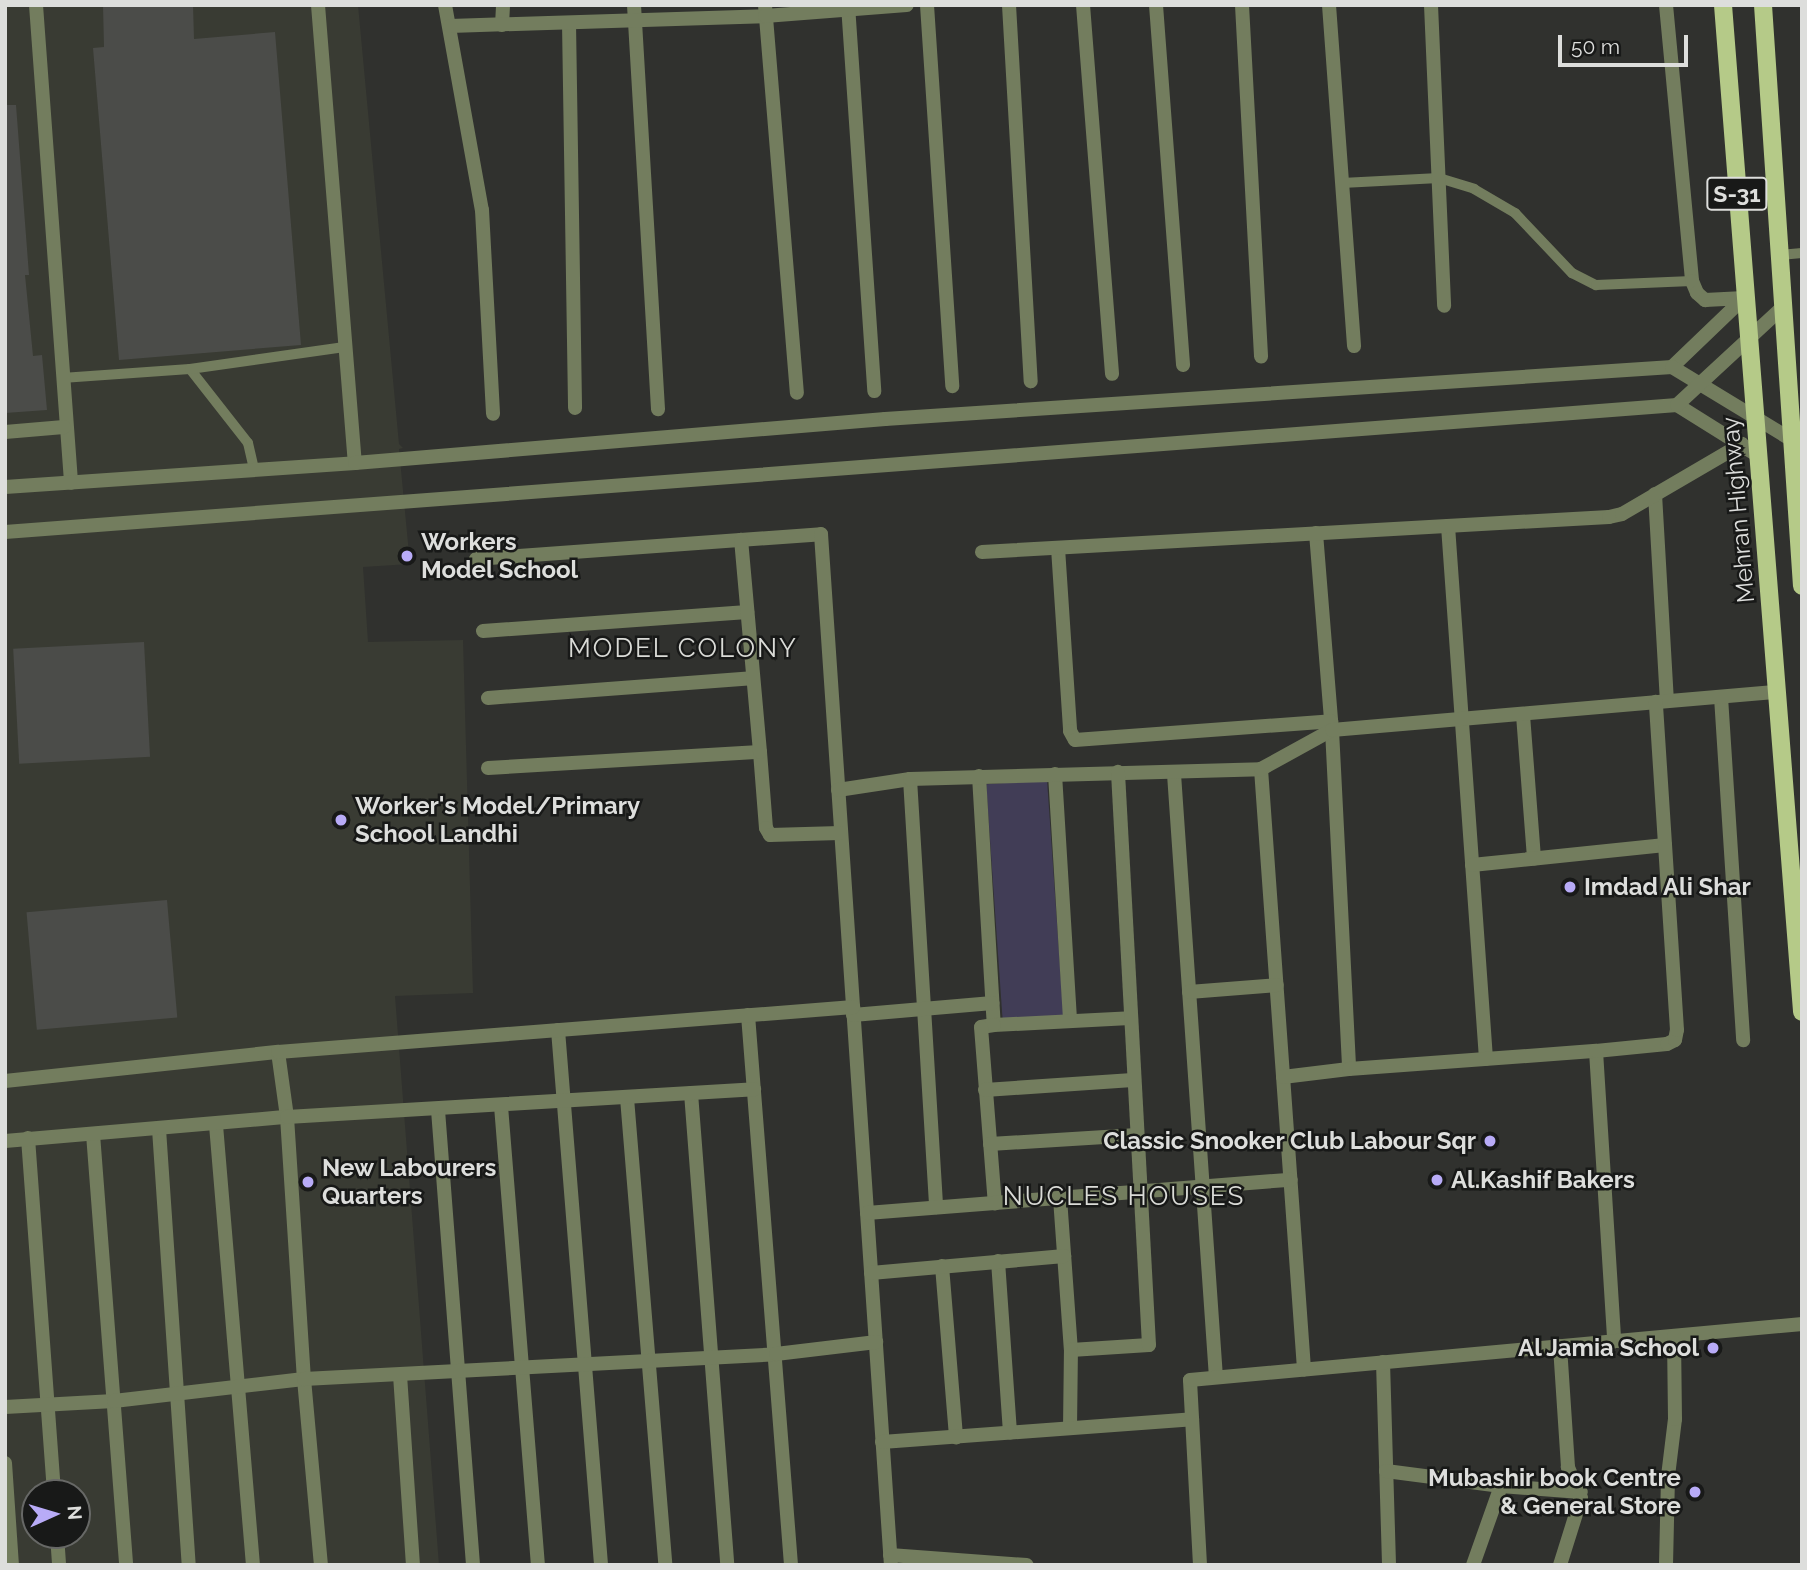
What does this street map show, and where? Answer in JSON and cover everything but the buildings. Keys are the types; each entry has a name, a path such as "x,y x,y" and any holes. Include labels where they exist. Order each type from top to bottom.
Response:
{"main road":[{"name":"Mehran Highway","path":"1723,5 1802,1012"},
{"name":"S-31","path":"1763,5 1784,306 1795,396 1792,440 1802,586"}],"street":[{"path":"36,5 64,427 71,483"},
{"path":"318,5 355,463"},
{"path":"446,5 482,210 493,414"},
{"path":"502,25 503,5"},
{"path":"634,5 658,409"},
{"path":"450,26 635,22 713,12 907,5"},
{"path":"927,5 952,386"},
{"path":"1009,5 1031,381"},
{"path":"1083,5 1112,374"},
{"path":"1156,5 1183,365"},
{"path":"1241,5 1261,356"},
{"path":"1329,5 1354,346"},
{"path":"1431,5 1444,306"},
{"path":"1666,5 1692,281 1697,293 1705,300 1744,298"},
{"path":"848,7 874,391"},
{"path":"765,11 797,393"},
{"path":"569,23 575,408"},
{"path":"1672,367 1744,298"},
{"path":"1677,405 1784,306"},
{"path":"5,487 355,463 885,419 1672,367 1792,440"},
{"path":"5,532 1677,405 1757,455"},
{"path":"5,432 64,427"},
{"path":"982,552 1609,517 1622,514 1742,444"},
{"path":"1283,1077 1349,1069 1596,1051 1667,1044 1675,1040 1665,845 1655,494"},
{"path":"1448,526 1486,1059"},
{"path":"1316,533 1331,726 1349,1069"},
{"path":"476,559 821,534 891,1560 1027,1565"},
{"path":"741,540 766,828 770,835 840,833"},
{"path":"1058,548 1070,732 1075,740 1522,715 1777,692"},
{"path":"483,631 747,612"},
{"path":"488,698 751,678"},
{"path":"1721,697 1742,1040"},
{"path":"1522,715 1534,859"},
{"path":"838,790 910,779 1118,772 1174,774 1261,769 1331,726"},
{"path":"488,768 760,752"},
{"path":"1261,769 1304,1369"},
{"path":"1071,1350 1149,1345 1118,772"},
{"path":"1055,774 1070,1021"},
{"path":"1174,774 1216,1377"},
{"path":"979,776 994,1025"},
{"path":"910,779 936,1207"},
{"path":"1472,865 1665,845"},
{"path":"1189,992 1276,985"},
{"path":"5,1081 278,1052 748,1015 923,1009 992,1003"},
{"path":"748,1015 791,1565"},
{"path":"995,1203 981,1027 1130,1018"},
{"path":"558,1030 601,1565"},
{"path":"1596,1051 1614,1342"},
{"path":"278,1052 287,1117 304,1380 321,1565"},
{"path":"985,1090 1133,1080"},
{"path":"5,1141 287,1117 754,1089"},
{"path":"691,1093 727,1565"},
{"path":"627,1098 665,1565"},
{"path":"501,1106 538,1565"},
{"path":"438,1110 473,1565"},
{"path":"216,1125 253,1565"},
{"path":"159,1129 189,1565"},
{"path":"93,1134 126,1565"},
{"path":"990,1144 1137,1135"},
{"path":"28,1138 53,1479"},
{"path":"867,1213 1291,1180"},
{"path":"1060,1198 1071,1350 1070,1428"},
{"path":"871,1273 1064,1256"},
{"path":"999,1261 1010,1433"},
{"path":"942,1266 956,1437"},
{"path":"1200,1565 1190,1380 1802,1324"},
{"path":"1666,1565 1668,1476 1675,1419 1674,1336"},
{"path":"5,1407 114,1401 239,1385 304,1380 712,1355 776,1354 876,1342"},
{"path":"1560,1346 1569,1466 1572,1481 1581,1492"},
{"path":"1383,1362 1389,1565"},
{"path":"400,1375 413,1565"},
{"path":"882,1442 1192,1419"},
{"path":"5,1463 12,1565"},
{"path":"1386,1471 1501,1486 1581,1492"},
{"path":"1473,1565 1501,1486"},
{"path":"1560,1565 1581,1492"}],"lane":[{"path":"1342,183 1439,178 1474,189 1516,213 1572,273 1596,285 1692,281"},
{"path":"1780,254 1802,253"},
{"path":"62,378 190,369 344,347"},
{"path":"190,369 248,443 254,470"}],"shaded area":[{"path":"5,5 358,5 399,444 403,448 399,449 410,564 363,567 368,642 463,640 473,993 395,996 439,1565 5,1565"},
{"path":"1047,780 1064,1016 1003,1021 986,784"}],"place":[{"name":"Workers Model School","path":"407,556"},
{"name":"Worker's Model/Primary School Landhi","path":"341,820"},
{"name":"Imdad Ali Shar","path":"1570,887"},
{"name":"Classic Snooker Club Labour Sqr","path":"1490,1141"},
{"name":"Al.Kashif Bakers","path":"1437,1180"},
{"name":"New Labourers Quarters","path":"308,1182"},
{"name":"Al Jamia School","path":"1713,1348"},
{"name":"Mubashir book Centre & General Store","path":"1695,1492"}],"district":[{"name":"MODEL COLONY","path":"683,649"},
{"name":"NUCLES HOUSES","path":"1124,1197"}]}
